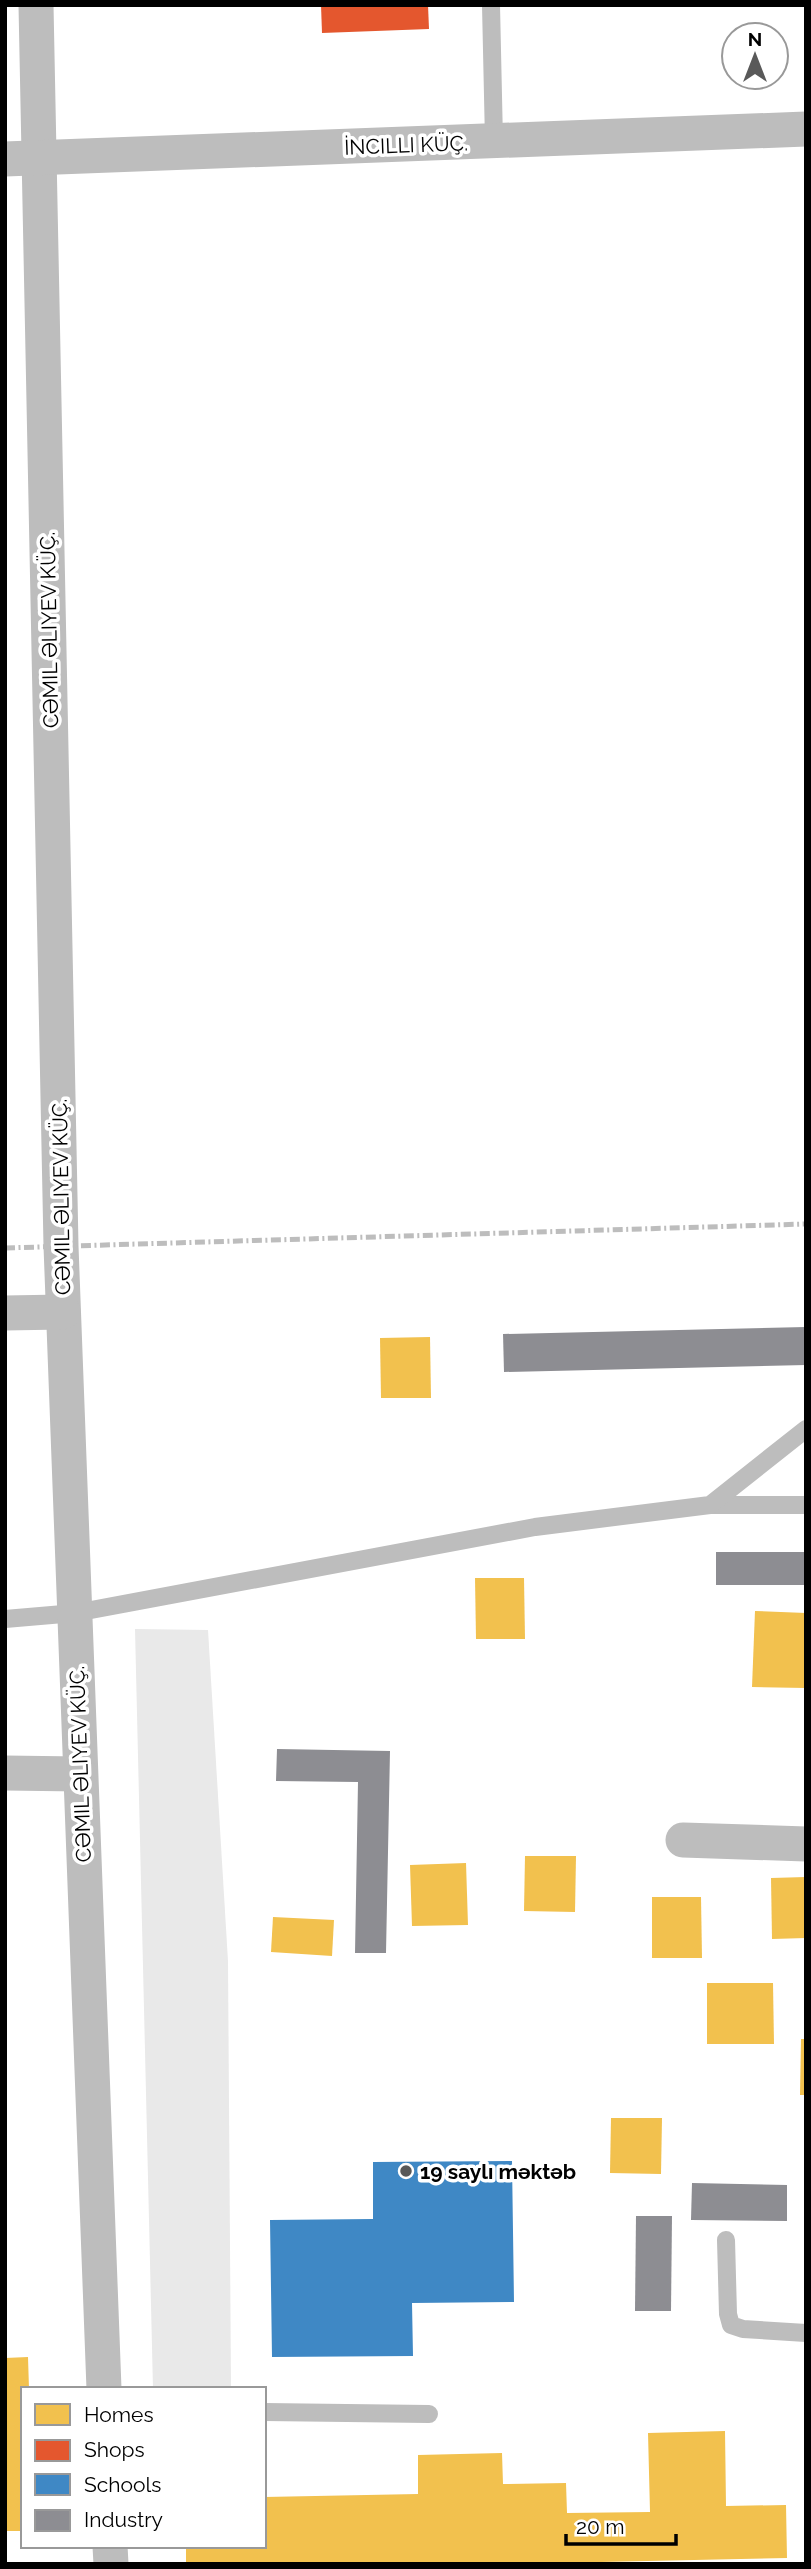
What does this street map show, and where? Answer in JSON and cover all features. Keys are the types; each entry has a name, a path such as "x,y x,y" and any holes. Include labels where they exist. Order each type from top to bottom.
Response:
{"street":[{"name":"CƏMIL ƏLIYEV KÜÇ.","path":"36,5 63,1312 104,2387"},
{"name":"İNCILLI KÜÇ.","path":"5,159 806,129"},
{"path":"5,1313 63,1312"},
{"path":"5,1773 80,1774"},
{"path":"683,1840 806,1844"}],"lane":[{"path":"491,5 494,141"},
{"path":"710,1505 806,1429"},
{"path":"5,1619 75,1613 535,1527 710,1505 806,1505"},
{"path":"726,2240 728,2314 731,2325 743,2329 806,2333"},
{"path":"266,2412 429,2414"}],"shaded area":[{"path":"135,1629 208,1630 228,1961 231,2387 153,2387"}],"building: Homes":[{"path":"430,1337 431,1398 381,1398 380,1338"},
{"path":"475,1578 524,1578 525,1639 476,1639"},
{"path":"755,1611 806,1613 806,1688 752,1687"},
{"path":"525,1856 576,1856 575,1912 524,1911"},
{"path":"466,1863 468,1925 412,1926 410,1865"},
{"path":"806,1877 806,1938 772,1939 771,1878"},
{"path":"652,1897 701,1897 702,1958 652,1958"},
{"path":"273,1917 334,1920 332,1956 271,1952"},
{"path":"707,1983 773,1983 774,2044 707,2044"},
{"path":"801,2039 806,2039 806,2095 800,2095"},
{"path":"611,2118 662,2118 661,2174 610,2173"},
{"path":"28,2357 29,2387 21,2387 21,2531 5,2531 5,2358"},
{"path":"725,2431 726,2506 786,2505 787,2558 506,2564 186,2564 186,2548 266,2548 266,2497 418,2494 418,2455 502,2453 503,2484 566,2483 567,2513 650,2512 648,2433"}],"building: Shops":[{"path":"321,5 428,5 429,29 322,33"}],"building: Schools":[{"path":"512,2161 514,2302 412,2303 413,2356 272,2357 270,2220 373,2219 373,2162"}],"building: Industry":[{"path":"806,1327 806,1365 504,1372 503,1334"},
{"path":"716,1552 806,1552 806,1585 716,1585"},
{"path":"277,1749 390,1751 386,1953 355,1953 358,1782 276,1781"},
{"path":"692,2183 787,2185 787,2221 691,2220"},
{"path":"636,2216 672,2216 671,2311 635,2311"}],"railway":[{"path":"5,1248 806,1224"}],"place":[{"name":"19 saylı məktəb","path":"406,2171"}]}
